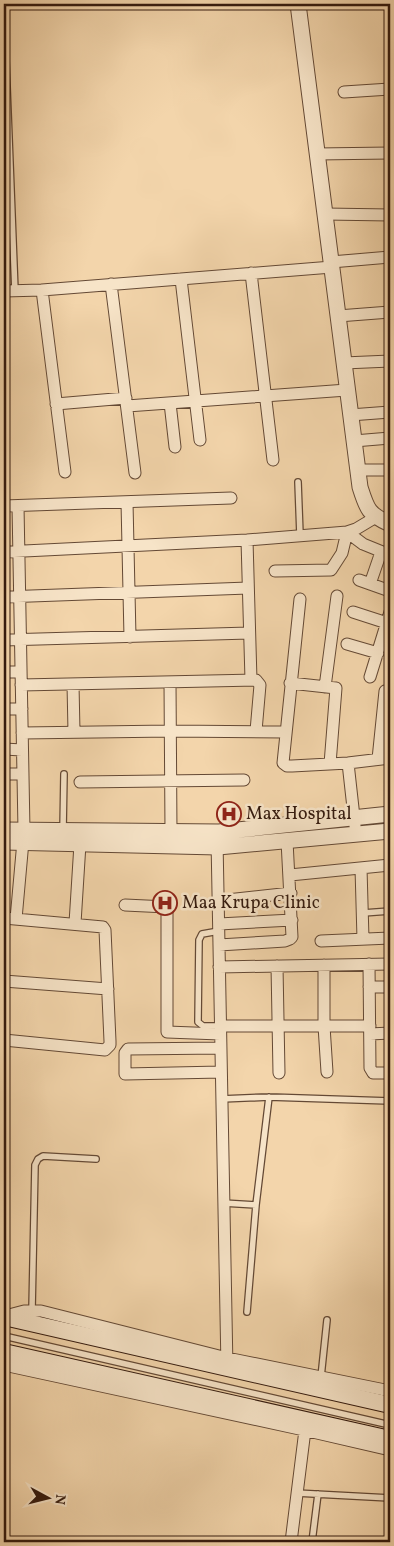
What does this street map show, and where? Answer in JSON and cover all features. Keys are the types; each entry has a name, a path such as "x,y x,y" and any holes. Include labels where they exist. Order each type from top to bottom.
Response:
{"main road":[{"path":"4,1317 227,1363 390,1405"},
{"path":"4,1352 305,1425 390,1439"}],"street":[{"path":"298,4 360,487 367,507 376,518 390,524"},
{"path":"344,92 390,89"},
{"path":"317,154 390,153"},
{"path":"324,214 390,215"},
{"path":"10,291 251,273 390,257"},
{"path":"251,273 273,460"},
{"path":"181,278 200,440"},
{"path":"111,284 135,473"},
{"path":"42,290 65,472"},
{"path":"338,316 390,312"},
{"path":"344,363 390,361"},
{"path":"56,404 170,403 347,390"},
{"path":"170,403 175,447"},
{"path":"350,415 390,412"},
{"path":"354,440 390,438"},
{"path":"357,470 390,470"},
{"path":"4,506 231,498"},
{"path":"127,502 130,637"},
{"path":"16,919 23,836 18,506"},
{"path":"4,552 247,540 347,532 376,518"},
{"path":"347,532 363,544 385,554 370,584"},
{"path":"275,571 331,570 342,552 347,532"},
{"path":"247,540 251,680"},
{"path":"359,580 390,591"},
{"path":"4,597 248,588"},
{"path":"326,687 337,596"},
{"path":"300,599 282,758 283,763 286,766 330,764 390,758"},
{"path":"353,612 389,618 370,677"},
{"path":"4,640 250,633"},
{"path":"347,644 378,653"},
{"path":"4,672 21,672"},
{"path":"21,685 256,680 260,685 256,731"},
{"path":"170,682 171,832"},
{"path":"290,683 336,688 330,764"},
{"path":"73,684 74,732"},
{"path":"378,759 384,691"},
{"path":"4,709 22,709"},
{"path":"22,733 285,732"},
{"path":"4,749 22,750"},
{"path":"348,763 356,834"},
{"path":"4,774 23,774"},
{"path":"80,782 244,780"},
{"path":"4,842 23,836 63,831 171,832 217,840 390,814"},
{"path":"4,830 23,836 80,844 217,840 287,841 390,831"},
{"path":"217,840 227,1363"},
{"path":"219,945 290,939 293,932 287,841"},
{"path":"75,924 80,844"},
{"path":"290,875 390,865"},
{"path":"361,868 364,939"},
{"path":"218,901 291,893"},
{"path":"125,905 167,906 167,1032 278,1026 324,1026 390,1033"},
{"path":"4,918 100,926 105,930 110,1046 105,1050 4,1040"},
{"path":"219,928 292,920"},
{"path":"320,941 390,938"},
{"path":"369,964 371,1071 377,1074 390,1073"},
{"path":"219,968 390,964"},
{"path":"324,965 326,1072"},
{"path":"278,966 279,1074"},
{"path":"4,981 108,989"},
{"path":"369,987 390,987"},
{"path":"221,1048 128,1049 125,1054 125,1074 221,1072"},
{"path":"4,1317 32,1310 52,1313 227,1363 321,1377 390,1391"},
{"path":"4,1365 305,1425 390,1450"},
{"path":"290,1542 305,1425"}],"lane":[{"path":"4,10 6,130 11,196 10,291"},
{"path":"4,196 11,196"},
{"path":"298,482 300,535"},
{"path":"63,831 64,774"},
{"path":"362,913 390,911"},
{"path":"219,928 202,934 199,940 198,1022 203,1026 220,1030"},
{"path":"221,1098 269,1097 390,1102"},
{"path":"247,1312 256,1205 269,1097"},
{"path":"32,1310 35,1165 38,1159 43,1156 96,1159"},
{"path":"223,1203 256,1205"},
{"path":"321,1377 328,1320"},
{"path":"4,1336 390,1425"},
{"path":"296,1493 390,1498"},
{"path":"312,1542 318,1494"}],"place":[{"name":"Max Hospital","path":"229,814"},
{"name":"Maa Krupa Clinic","path":"165,903"}]}
